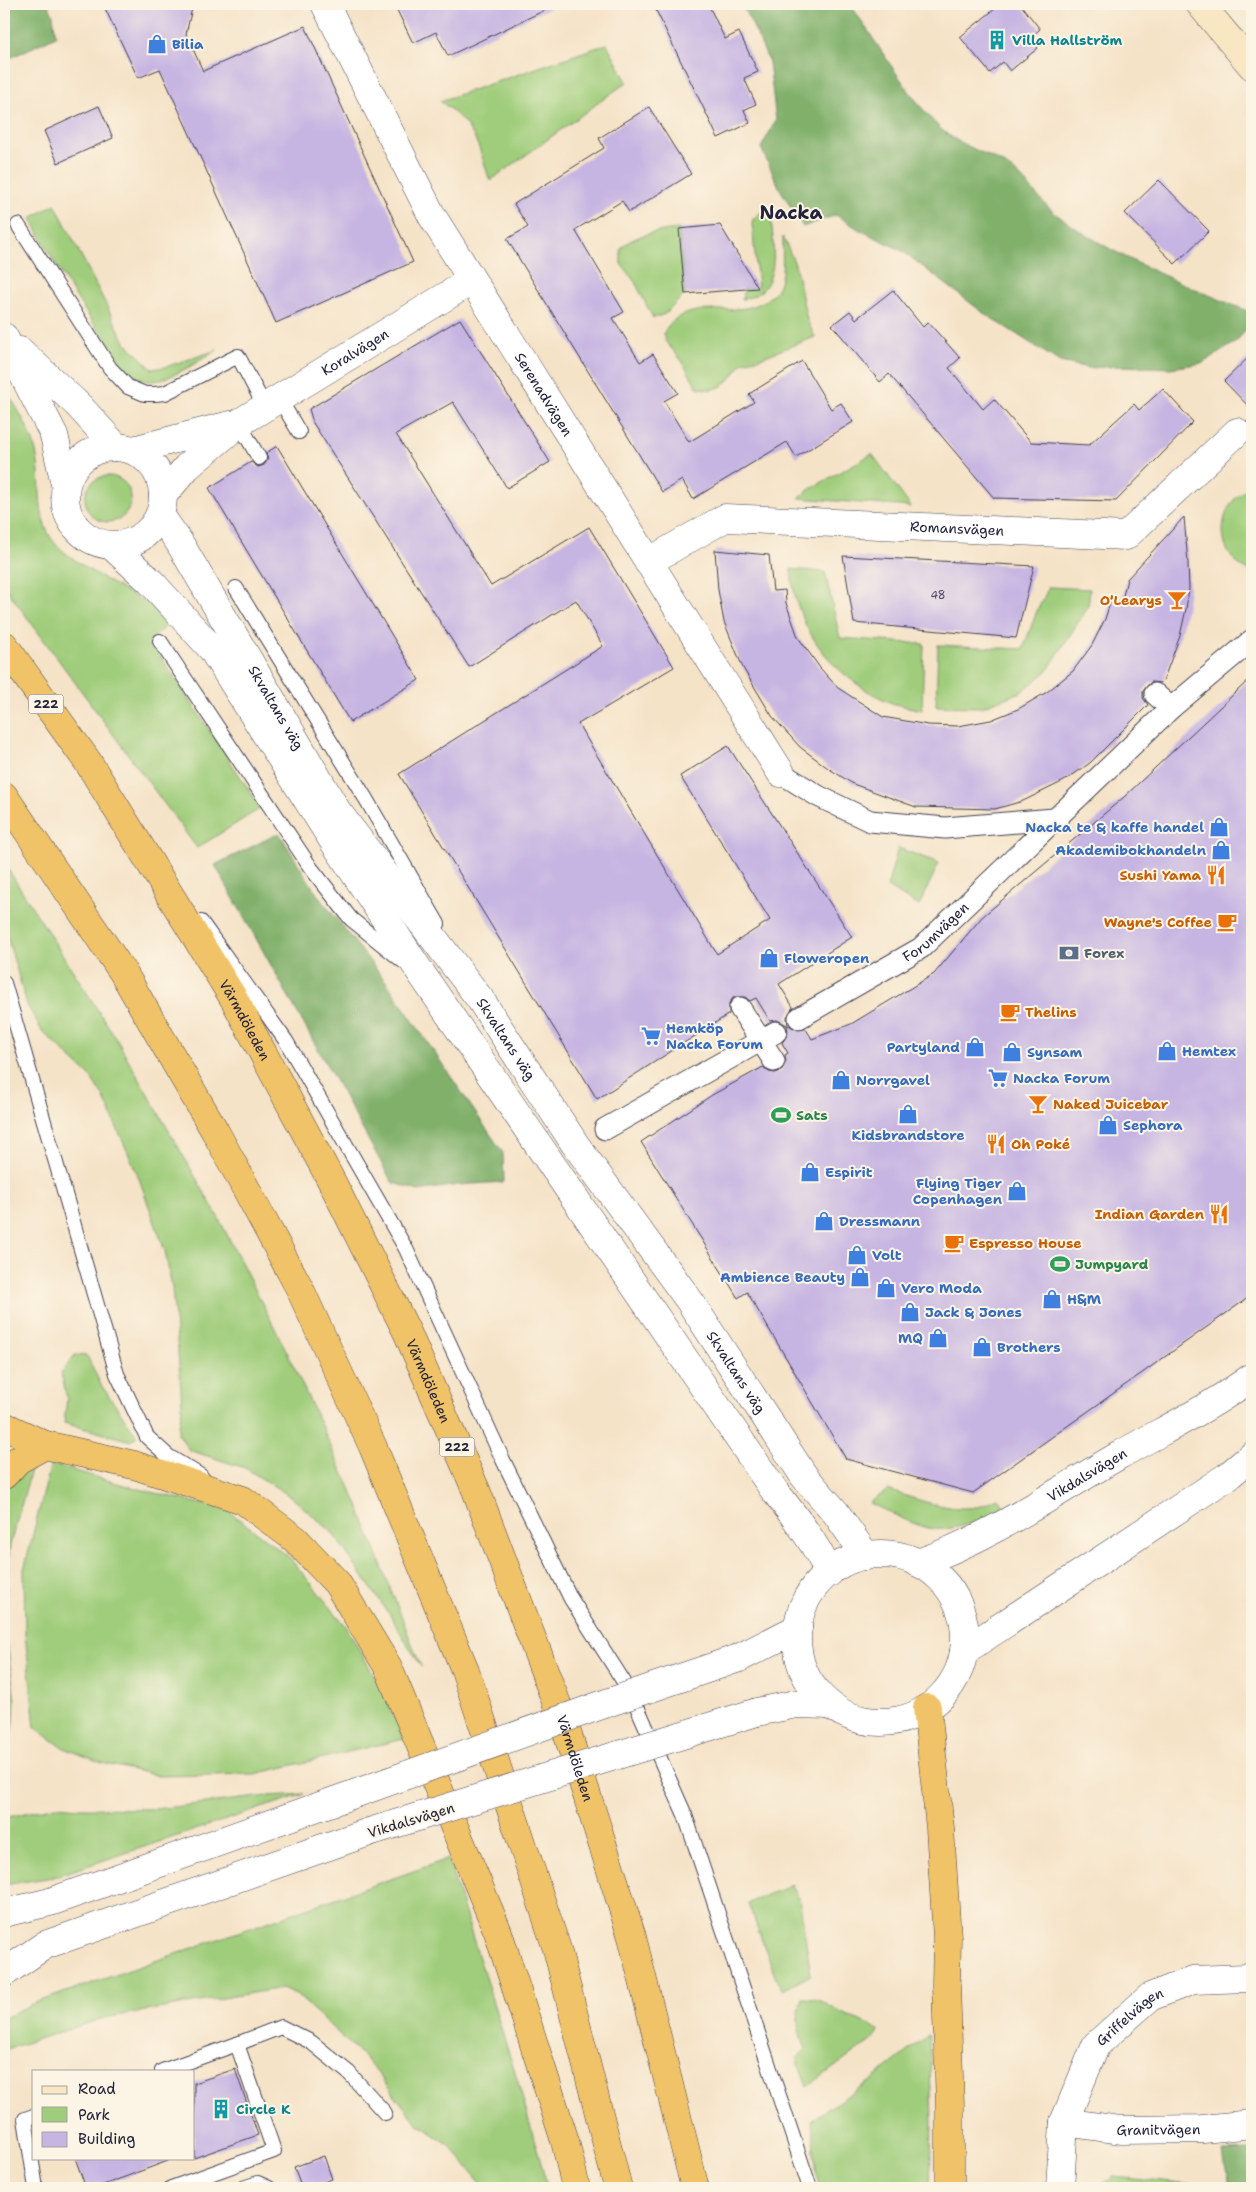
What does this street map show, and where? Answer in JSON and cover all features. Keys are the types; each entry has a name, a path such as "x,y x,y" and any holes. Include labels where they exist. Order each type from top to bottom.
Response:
{"highway":[{"name":"Värmdöleden","path":"4,645 88,762 234,1000 332,1182 407,1332 476,1490 563,1720 632,1937 695,2188"},
{"path":"4,796 124,974 214,1130 299,1287 373,1447 465,1670 557,1949 618,2188"},
{"path":"4,1426 45,1444 134,1465 243,1500 295,1539 337,1583 388,1667 498,1932 565,2141 576,2188"},
{"path":"4,1475 18,1460 45,1444"},
{"path":"928,1708 940,1828 947,1938 946,1985 950,2106 950,2188"}],"main road":[{"path":"1200,4 1252,66"}],"street":[{"name":"Serenadvägen","path":"325,4 432,216 471,281 781,772"},
{"name":"Koralvägen","path":"161,505 187,467 239,423 471,281"},
{"path":"4,337 124,449 147,459 157,472 162,486 161,505 152,528 141,538 128,544 112,546 96,542 80,533 70,519 64,502 66,484 54,435 4,337"},
{"name":"Koralvägen","path":"124,449 239,423"},
{"name":"Romansvägen","path":"648,562 725,518 1126,536 1237,432"},
{"path":"66,484 76,464 94,450 124,449"},
{"name":"Skvaltans väg","path":"161,505 179,542 337,811 480,999 575,1144 689,1300 804,1476 836,1513 866,1556"},
{"name":"Skvaltans väg","path":"112,546 150,581 212,650 334,842 423,976 774,1490 820,1552 829,1573"},
{"name":"Forumvägen","path":"799,1018 921,948 976,910 1054,819 1171,708 1252,640"},
{"path":"1155,694 1171,708"},
{"path":"781,772 818,796 870,821 945,828 1054,819"},
{"path":"740,1008 769,1036 774,1061"},
{"path":"605,1129 769,1036"},
{"name":"Vikdalsvägen","path":"918,1563 952,1552 1016,1518 1166,1428 1225,1397 1252,1377"},
{"path":"964,1651 1228,1476 1252,1456"},
{"path":"884,1554 918,1563 933,1573 955,1600 961,1616 964,1633 964,1651 952,1683 941,1697 928,1708 904,1719 878,1722 861,1720 845,1714 830,1705 817,1693 807,1678 800,1662 797,1645 798,1628 801,1612 808,1597 817,1584 829,1573 853,1559 866,1556 884,1554"},
{"path":"4,1913 50,1902 607,1703 739,1658 798,1628"},
{"name":"Vikdalsvägen","path":"4,1973 45,1945 369,1832 758,1712 796,1704 830,1705"},
{"name":"Griffelvägen","path":"1060,2188 1064,2122 1096,2045 1150,1997 1193,1980 1247,1978 1252,1975"},
{"name":"Granitvägen","path":"1064,2122 1121,2130 1203,2129 1252,2124"}],"lane":[{"path":"18,225 110,368 128,387 145,394 165,393 238,356 272,403 298,432"},
{"path":"239,423 258,458"},
{"path":"236,588 366,799 480,999"},
{"path":"160,641 311,868 351,919 423,976"},
{"path":"88,762 286,1041 406,1249 503,1460 567,1590 631,1693 685,1815 810,2188"},
{"path":"4,983 117,1374 147,1437 168,1456 243,1500"},
{"path":"165,2070 281,2027 311,2042 341,2067 384,2113"},
{"path":"171,2188 274,2151 237,2044"},
{"path":"32,2117 25,2119 36,2188"},
{"path":"800,2188 802,2160"},
{"path":"244,2188 258,2183 269,2188"}],"green space":[{"path":"4,4 48,4 53,15 56,36 4,61"},
{"path":"741,4 850,4 890,64 940,129 957,141 995,159 1011,169 1049,208 1078,230 1151,270 1252,313 1252,322 1236,342 1203,363 1171,368 1120,366 1089,368 1060,362 985,314 901,250 860,230 836,215 803,227 780,189 761,148 776,120 769,62"},
{"path":"607,44 627,82 490,181 478,145 468,127 452,110 440,101"},
{"path":"55,204 125,342 152,369 165,367 217,350 184,370 156,381 144,380 130,373 119,360 76,296 31,218"},
{"path":"764,210 771,216 773,266 770,278 764,288 755,295 742,299 744,289 758,287 752,223 753,219"},
{"path":"679,229 685,294 665,314 653,318 635,282 621,264 621,249 639,237 656,232"},
{"path":"783,237 795,264 807,320 815,337 760,358 743,362 729,380 719,387 706,389 697,387 682,361 666,342 663,334 672,321 685,314 699,311 745,308 760,304 772,295 779,286 781,277"},
{"path":"4,388 23,419 36,452 41,507 46,528 51,538 70,557 102,578 162,612 170,622 150,641 261,808 197,848 4,586"},
{"path":"872,454 911,507 799,498 810,489"},
{"path":"103,476 113,476 127,486 131,499 127,512 121,518 113,522 103,522 89,512 85,504 85,494 95,480"},
{"path":"1252,486 1252,572 1239,565 1230,555 1225,543 1223,530 1225,517 1231,504 1240,494"},
{"path":"791,569 825,572 840,638 924,644 922,710 892,703 872,693 853,681 822,651 800,613"},
{"path":"1049,587 1090,589 1088,607 1047,671 1021,692 981,707 936,706 938,645 1023,649 1037,611"},
{"path":"279,833 317,894 387,983 503,1153 504,1182 458,1185 418,1191 392,1182 215,865"},
{"path":"898,848 939,863 919,906 887,887"},
{"path":"4,863 117,1040 216,1213 287,1352 357,1503 421,1667 392,1618 331,1531 290,1496 245,1468 189,1450 178,1433 182,1407 180,1375 172,1287 165,1251 137,1173 103,1096 89,1075 42,1031 27,1005 4,926"},
{"path":"75,1355 87,1356 101,1385 137,1436 131,1441 64,1423 67,1398 61,1373"},
{"path":"33,1463 10,1545 4,1620 4,1490 8,1480"},
{"path":"51,1464 127,1486 227,1510 289,1557 346,1626 380,1686 404,1739 255,1774 160,1776 102,1763 62,1747 35,1727 25,1634 24,1569"},
{"path":"888,1490 908,1497 955,1508 985,1505 998,1498 1007,1510 962,1526 943,1529 927,1528 869,1503"},
{"path":"4,1620 15,1700 14,1721 4,1776"},
{"path":"304,1794 53,1877 4,1885 4,1818 56,1806 155,1809 267,1796"},
{"path":"448,1859 517,2079 548,2188 485,2188 447,2143 417,2123 367,2060 296,1994 282,1988 104,2018 4,2050 4,2018 32,2004"},
{"path":"792,1885 799,1897 811,1975 783,1990 778,1983 748,1903"},
{"path":"803,1998 810,1998 821,2002 878,2030 875,2038 807,2087 797,2058 806,2049 798,2024"},
{"path":"929,2034 932,2123 930,2188 821,2188 815,2168 812,2119 870,2081"},
{"path":"1252,2151 1252,2188 1229,2188 1223,2152"},
{"path":"1114,2177 1192,2185 1193,2188 1096,2188"}],"building":[{"path":"103,4 193,4 186,34 203,71 305,26 413,262 276,323 160,69 138,78"},
{"path":"394,4 558,4 448,56 436,32 413,43"},
{"path":"653,4 708,4 725,39 739,32 758,72 744,78 756,104 744,110 750,123 718,138"},
{"name":"Villa Hallström","path":"1001,4 1020,4 1040,29 1030,38 1038,48 1010,71 1003,62 990,73 960,37"},
{"path":"99,106 113,138 58,163 44,131"},
{"path":"649,107 691,174 629,212 622,201 575,230 624,312 613,318 640,362 653,354 678,393 664,401 689,442 754,402 749,394 802,361 831,409 841,403 853,422 796,457 787,442 693,499 682,480 662,492 507,239 528,227 514,204 604,148 599,138"},
{"path":"1159,180 1209,231 1175,264 1125,213"},
{"path":"720,225 758,288 685,294 679,229"},
{"path":"893,290 923,327 928,322 960,358 949,368 983,409 994,399 1031,442 1089,445 1134,404 1139,410 1163,389 1193,422 1116,501 994,498 889,374 880,382 832,325 850,311 856,319"},
{"name":"Nacka Forum","path":"460,319 550,462 507,488 453,402 396,434 491,586 589,527 674,667 578,724 717,954 770,920 680,776 728,746 852,937 779,984 793,1007 787,1017 788,1025 798,1030 806,1029 812,1039 851,1024 934,974 982,917 1124,797 1252,677 1252,1295 973,1493 846,1459 747,1292 738,1298 641,1142 712,1095 763,1067 769,1072 781,1071 786,1061 785,1055 788,1053 782,1043 788,1033 787,1025 777,1020 770,1021 756,998 750,1001 745,997 734,997 729,1003 729,1014 597,1099 399,774 603,646 576,600 469,667 313,423 309,409"},
{"path":"1252,354 1252,410 1224,381"},
{"path":"277,446 419,680 350,722 209,488 251,462 258,467 264,465 268,459 266,453"},
{"path":"1184,517 1189,589 1186,609 1180,636 1163,681 1161,683 1151,682 1143,691 1143,698 1148,705 1090,763 1064,781 1023,801 995,809 916,807 853,784 828,768 800,747 772,716 743,668 724,622 718,590 715,550 769,555 773,591 785,590 786,603 798,637 820,668 838,688 883,717 928,725 958,726 991,720 1018,709 1047,692 1073,671 1092,645 1105,619 1111,600 1121,604 1127,579"},
{"path":"843,556 1034,566 1016,638 854,623"},
{"name":"Circle K","path":"235,2069 258,2135 195,2158 195,2083"},
{"path":"324,2156 332,2179 308,2188 302,2188 294,2167"},
{"path":"76,2160 168,2160 95,2188 86,2188"}],"place":[{"name":"Villa Hallström","path":"997,40"},
{"name":"Bilia","path":"157,44"},
{"name":"O'Learys","path":"1177,600"},
{"name":"Nacka te & kaffe handel","path":"1219,827"},
{"name":"Akademibokhandeln","path":"1221,850"},
{"name":"Sushi Yama","path":"1216,875"},
{"name":"Wayne's Coffee","path":"1227,922"},
{"name":"Forex","path":"1069,953"},
{"name":"Floweropen","path":"769,958"},
{"name":"Thelins","path":"1010,1012"},
{"name":"Hemköp Nacka Forum","path":"651,1036"},
{"name":"Partyland","path":"975,1047"},
{"name":"Hemtex","path":"1167,1051"},
{"name":"Synsam","path":"1012,1052"},
{"name":"Nacka Forum","path":"998,1078"},
{"name":"Norrgavel","path":"841,1080"},
{"name":"Naked Juicebar","path":"1038,1104"},
{"name":"Kidsbrandstore","path":"908,1114"},
{"name":"Sats","path":"781,1115"},
{"name":"Sephora","path":"1108,1125"},
{"name":"Oh Poké","path":"996,1144"},
{"name":"Espirit","path":"810,1172"},
{"name":"Flying Tiger Copenhagen","path":"1017,1191"},
{"name":"Indian Garden","path":"1219,1214"},
{"name":"Dressmann","path":"824,1221"},
{"name":"Espresso House","path":"954,1243"},
{"name":"Volt","path":"857,1255"},
{"name":"Jumpyard","path":"1060,1264"},
{"name":"Ambience Beauty","path":"860,1277"},
{"name":"Vero Moda","path":"886,1288"},
{"name":"H&M","path":"1052,1299"},
{"name":"Jack & Jones","path":"910,1312"},
{"name":"MQ","path":"938,1338"},
{"name":"Brothers","path":"982,1347"},
{"name":"Circle K","path":"221,2109"}],"district":[{"name":"Nacka","path":"791,212"}]}
